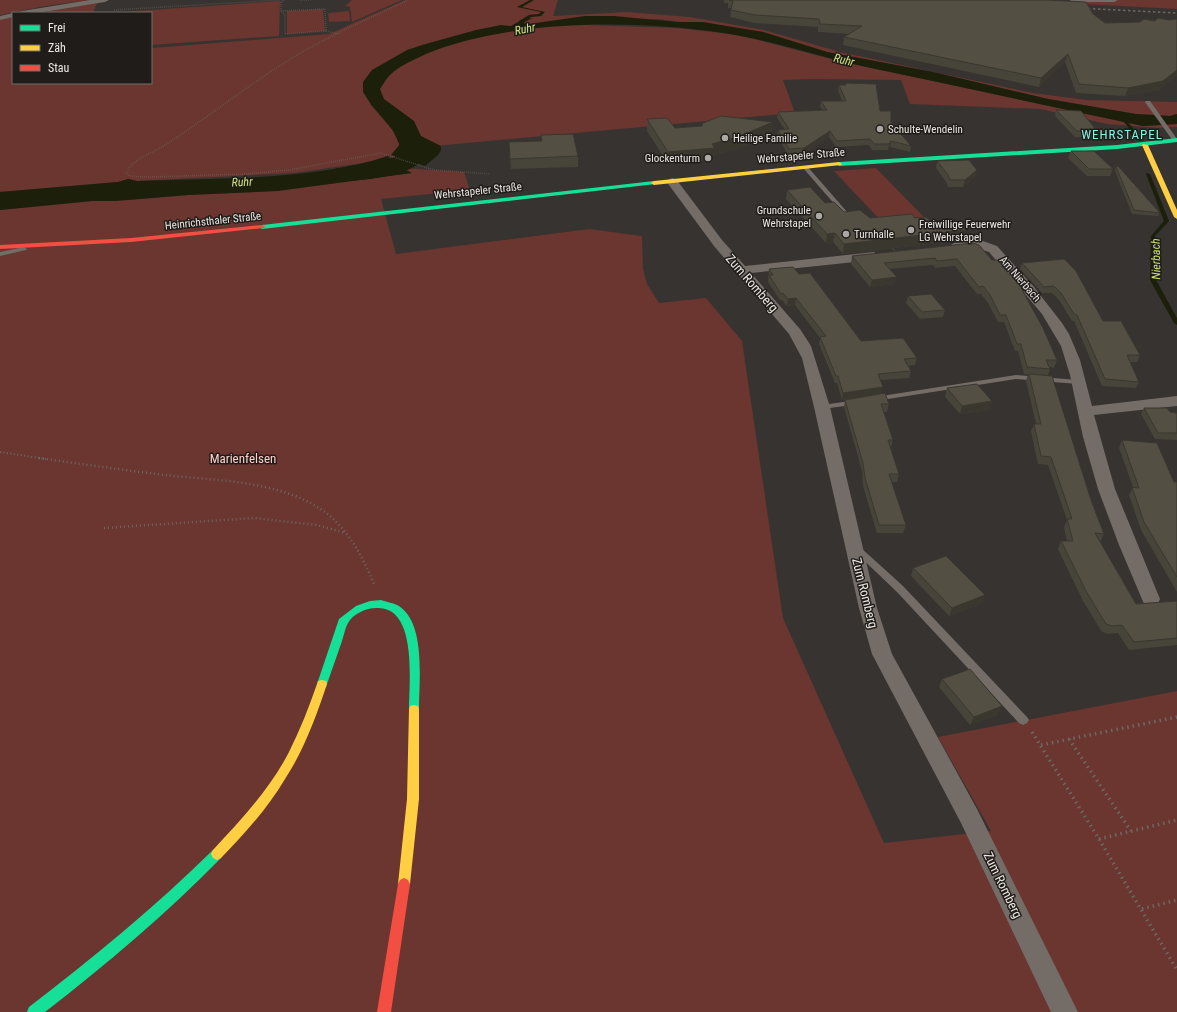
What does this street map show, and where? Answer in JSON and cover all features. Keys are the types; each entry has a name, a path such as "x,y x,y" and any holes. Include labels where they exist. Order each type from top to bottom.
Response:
{"main road":[{"name":"Wehrstapeler Straße","path":"427,209 805,167 1145,145 1174,138"},
{"path":"1145,145 1177,217"},
{"name":"Heinrichsthaler Straße","path":"0,247 155,239 427,209"},
{"path":"34,1012 109,955 155,915 198,874 269,798 300,745 343,622 353,611 360,608 384,604 397,609 405,618 409,630 412,649 414,736 412,806 401,909 384,1012"}],"street":[{"path":"28,12 105,0"},
{"path":"1073,0 1114,0"},
{"path":"0,18 12,15"},
{"name":"Zum Romberg","path":"672,181 718,243 795,332 804,346 822,407 868,608 882,654 969,816 1065,1012"},
{"name":"Am Nierbach","path":"940,248 978,244 994,249 1044,307 1057,326 1067,345 1095,451 1109,495 1128,546 1151,599"},
{"path":"741,270 889,254"},
{"path":"1085,411 1177,401"}],"lane":[{"path":"1148,102 1174,138"},
{"path":"805,167 846,214"},
{"path":"0,254 36,246"},
{"path":"822,407 1016,377 1078,382"},
{"path":"854,547 900,589 1023,720"}],"path":[{"path":"110,10 280,0"},
{"path":"280,11 281,2 284,0"},
{"path":"300,0 311,0"},
{"path":"408,0 310,48 252,84 169,142 137,160 126,171 130,176 142,177 289,170 323,165 381,153 426,168 443,171 490,174"},
{"path":"280,11 325,8 326,31"},
{"path":"280,11 285,15 285,34 326,31 339,34"},
{"path":"0,452 104,468 260,486 299,497 326,513 346,534 361,554 384,604"},
{"path":"104,528 254,518 317,525 346,534"},
{"path":"1041,745 1177,717"},
{"path":"1023,720 1041,745 1099,839 1177,970"},
{"path":"1070,739 1131,831"},
{"path":"1099,839 1177,820"},
{"path":"1142,909 1177,900"}],"green space":[{"path":"0,0 90,0 45,6 0,15"},
{"path":"352,0 402,0 352,22 350,7 345,6"},
{"path":"405,0 558,0 553,16 627,12 690,17 764,30 840,52 1033,93 1087,100 1177,102 1177,114 1170,116 1136,114 1048,99 933,72 827,52 763,32 657,19 586,25 677,28 739,35 831,59 1143,126 1177,124 1177,127 1159,128 1107,124 1040,109 910,104 901,80 783,80 795,113 413,148 394,162 390,155 370,162 294,173 137,181 128,179 118,182 0,192 0,20 12,16 12,84 152,84 152,48 329,34"},
{"path":"1005,0 1100,2 1118,0 1177,0 1177,9"},
{"path":"280,1 279,36 152,45 152,12 121,12"},
{"path":"97,3 93,12 38,12"},
{"path":"323,9 325,31 287,34 287,11"},
{"path":"349,11 350,21 329,22 328,13"},
{"name":"Marienfelsen","path":"402,168 464,172 470,190 381,199 396,254 589,229 642,236 643,269 647,284 659,303 706,298 742,341 783,618 884,843 991,831 938,737 1177,691 1177,1012 0,1012 0,210 92,201 115,201 188,195 277,191 411,173"},
{"path":"876,168 924,217 881,221 834,171"}],"water":[{"path":"585,16 614,16 677,22 703,22 763,32 827,52 933,72 1048,99 1136,114 1170,116 1177,114 1177,124 1143,126 855,64 773,43 704,30 623,25 581,25 539,28 461,42 426,54 397,69 380,89 384,99 414,121 421,136 441,146 441,150 438,155 425,166 391,155 400,144 392,129 372,106 363,92 363,82 372,70 407,50 476,30 501,25 511,26 525,18 532,18 523,23 529,24"},
{"path":"388,156 393,163 412,173 277,191 188,195 115,201 92,201 0,210 0,192 118,182 128,179 137,181 264,177 328,170 359,164"}],"building":[{"path":"729,0 1046,0 1086,2 1093,14 1105,23 1140,22 1144,19 1155,21 1158,18 1169,20 1177,19 1177,70 1163,81 1128,88 1079,84 1068,54 1041,78 844,37 862,26 820,24 819,19 755,15 731,10 733,1"},
{"path":"845,83 876,84 880,111 891,111 891,122 911,146 891,141 889,144 874,144 870,139 837,141 830,131 804,148 789,149 778,130 789,129 778,112 827,110 821,101 846,101 839,85 846,85"},
{"path":"1056,110 1081,111 1097,131 1077,131"},
{"path":"721,116 773,122 738,137 712,144 715,148 668,152 647,119 667,118 675,128 702,126 703,123"},
{"path":"573,134 578,156 510,159 509,142 542,141 541,135"},
{"path":"1071,151 1094,151 1113,169 1089,169"},
{"path":"969,160 977,170 965,180 950,180 937,161"},
{"path":"1118,166 1160,213 1134,210 1116,167"},
{"path":"810,187 825,203 834,202 844,212 860,210 870,218 912,214 915,218 926,217 932,223 958,221 966,230 844,244 835,233 827,234 787,190"},
{"path":"973,243 979,245 992,260 997,260 1002,264 1005,264 1026,288 1021,288 1043,328 1057,360 1046,360 1050,369 1027,367 1021,344 1017,344 1006,315 1000,315 990,295 983,286 979,287 957,259 937,261 935,258 884,263 897,277 872,280 852,256"},
{"path":"1064,259 1076,271 1103,321 1121,321 1140,355 1127,355 1139,382 1105,379 1077,315 1074,314 1061,293 1054,286 1044,287 1022,263"},
{"path":"793,267 799,274 810,273 861,341 903,338 917,358 904,359 911,371 878,374 883,387 843,393 838,376 836,376 820,337 826,336 796,298 788,299 783,293 781,294 769,275 773,275 769,269"},
{"path":"931,294 945,310 922,312 908,296"},
{"path":"1029,374 1052,376 1091,500 1104,534 1095,533 1136,604 1177,601 1177,638 1134,642 1122,625 1112,626 1106,624 1087,593 1061,541 1073,541 1067,519 1072,519 1051,457 1041,456 1034,424 1041,424"},
{"path":"977,384 992,401 962,406 947,388"},
{"path":"885,393 889,404 881,404 893,440 888,440 899,474 889,474 906,525 879,525 845,400"},
{"path":"1144,408 1167,408 1170,412 1177,413 1177,433 1158,433"},
{"path":"1122,440 1157,443 1174,482 1177,482 1177,577 1144,522 1132,487 1139,488"},
{"path":"946,556 985,595 952,608 913,568"},
{"path":"970,669 1002,706 974,717 942,679"}],"waterway":[{"path":"520,22 530,16 540,15 543,12 519,7 532,0"},
{"name":"Ruhr","path":"343,174 378,170 396,166 410,159 414,151 411,141 403,127 393,117"},
{"name":"Nierbach","path":"1124,120 1131,128 1133,136"},
{"name":"Nierbach","path":"1148,174 1167,221 1153,236 1153,280 1177,323"}],"railway":[{"path":"1078,8 1177,13"}],"traffic: fast":[{"path":"839,164 1117,147 1177,140"},
{"path":"262,227 654,183"},
{"path":"322,684 343,622 350,614 359,608 381,604 395,608 404,618 410,631 414,663 414,709"},
{"path":"34,1012 82,975 151,917 217,854"}],"traffic: slow":[{"path":"1145,145 1177,217"},
{"path":"654,183 839,164"},
{"path":"217,854 253,814 281,776 293,756 303,734 322,684"},
{"path":"404,884 413,799 414,709"}],"traffic: jam":[{"path":"0,247 131,240 262,227"},
{"path":"384,1012 404,884"}],"place":[{"name":"Schulte-Wendelin","path":"880,129"},
{"name":"Heilige Familie","path":"725,138"},
{"name":"Glockenturm","path":"708,158"},
{"name":"Grundschule Wehrstapel","path":"819,216"},
{"name":"Freiwillige Feuerwehr LG Wehrstapel","path":"911,230"},
{"name":"Turnhalle","path":"846,234"}],"district":[{"name":"WEHRSTAPEL","path":"1122,134"}]}
